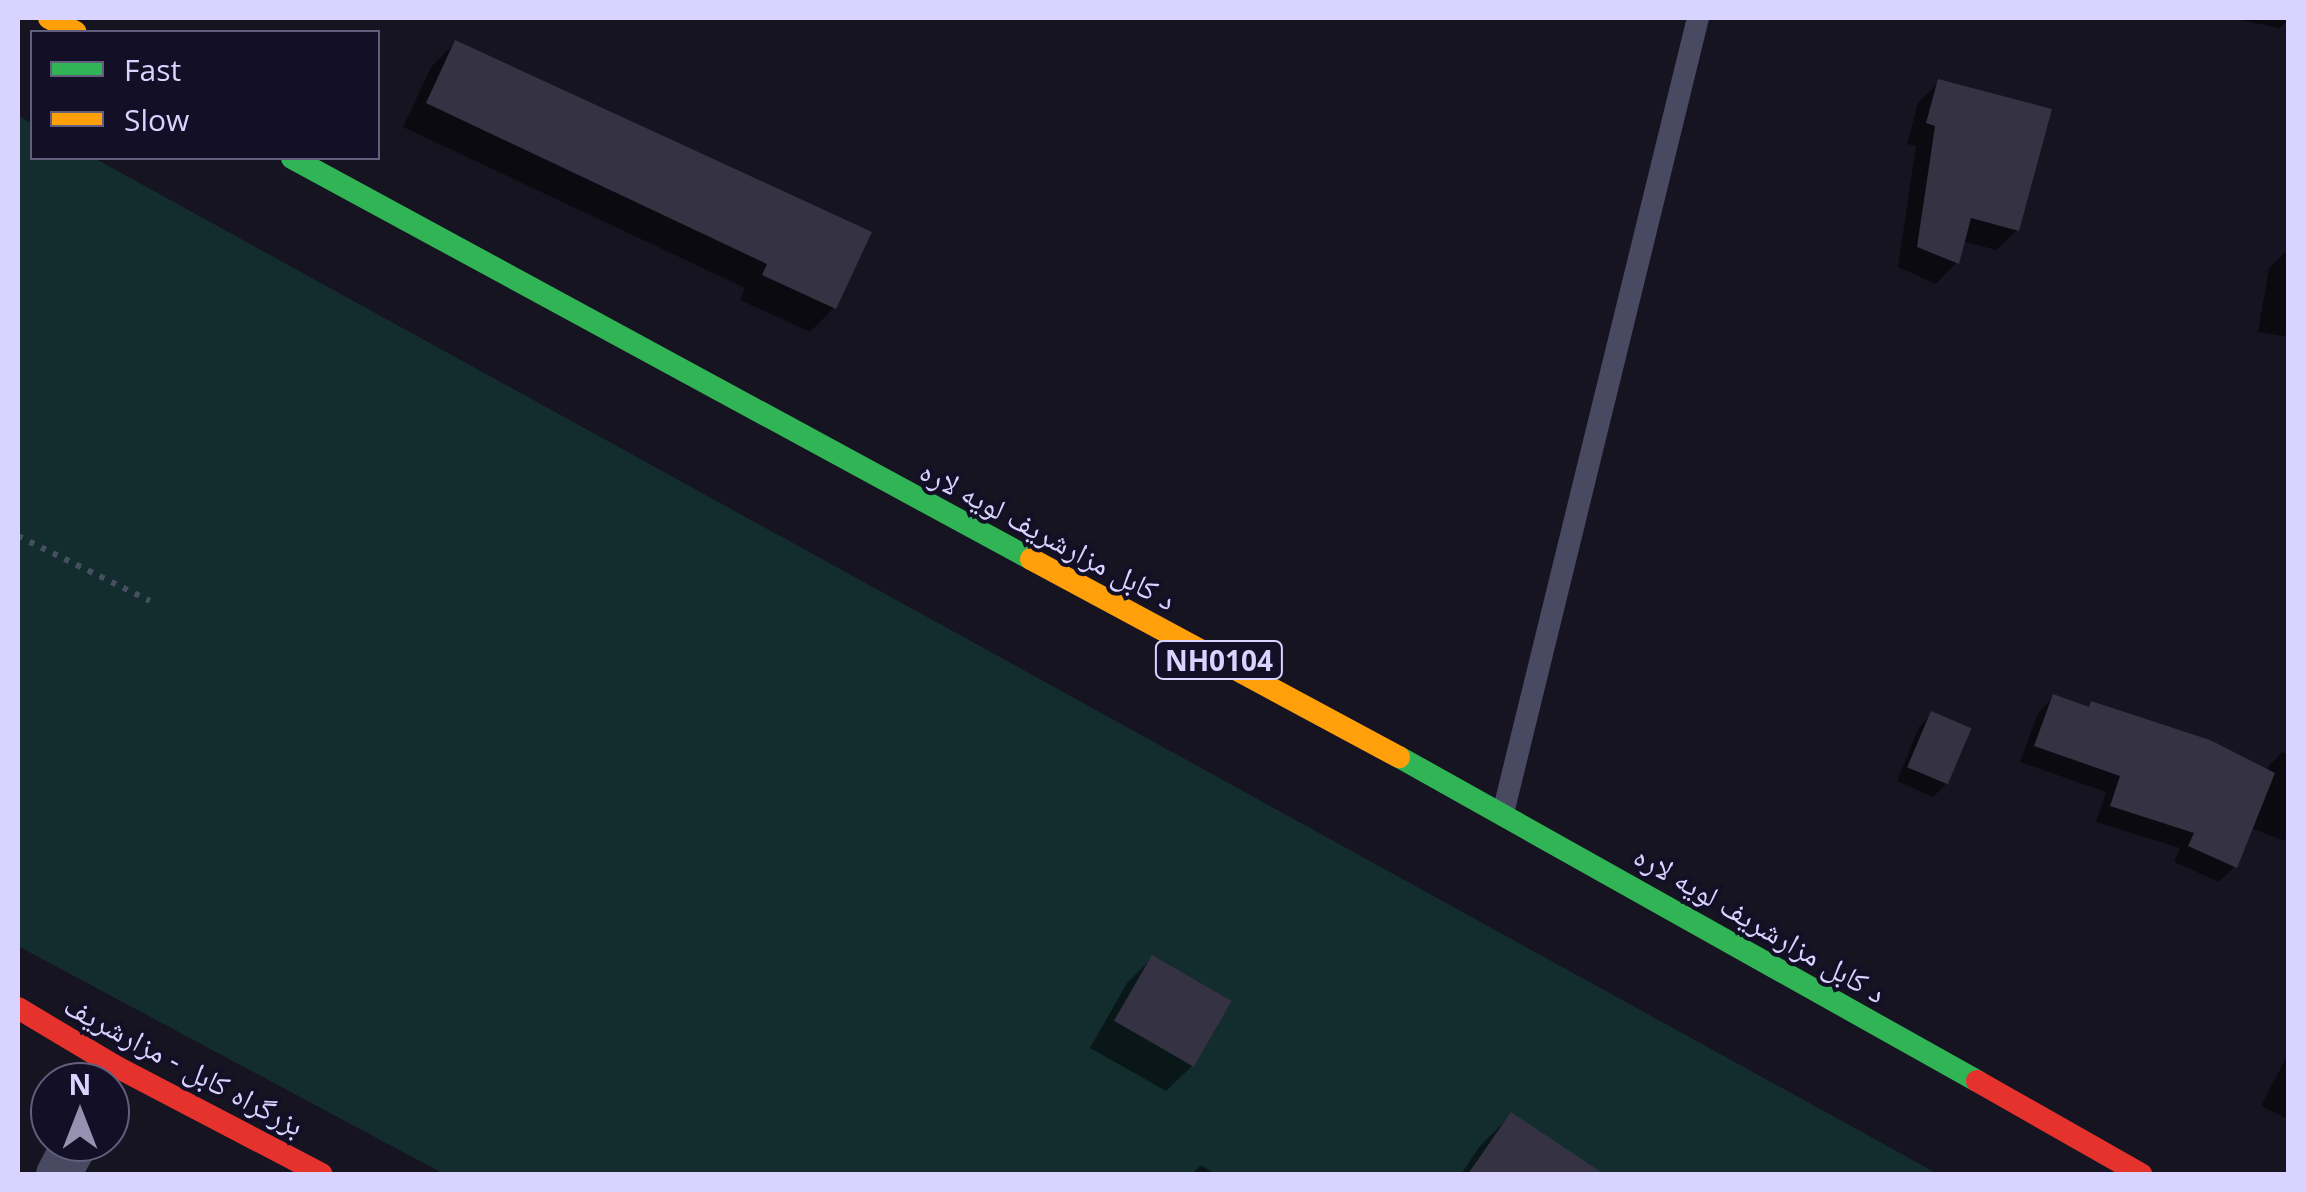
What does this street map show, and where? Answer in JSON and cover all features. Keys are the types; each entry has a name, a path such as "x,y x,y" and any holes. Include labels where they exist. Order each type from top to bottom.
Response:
{"highway":[{"path":"49,18 71,30"},
{"name":"د کابل مزارشریف لویه لاره","path":"295,160 438,242 1503,813 2141,1174"},
{"name":"بزرگراه کابل - مزارشریف","path":"18,1008 93,1062"},
{"name":"بزرگراه کابل - مزارشریف","path":"130,1084 296,1168"}],"lane":[{"path":"1503,813 1698,18"}],"path":[{"path":"18,536 150,601"}],"green space":[{"path":"18,115 30,123 30,160 98,160 1938,1174 444,1174 18,946"}],"building":[{"path":"455,40 872,232 836,309 762,275 767,264 426,103"},
{"path":"1938,79 2052,109 2019,231 1971,218 1959,264 1917,247 1935,126 1926,123"},
{"path":"2053,694 2089,707 2091,701 2210,740 2275,773 2237,868 2188,846 2194,833 2110,806 2120,776 2034,746"},
{"path":"1931,711 1972,728 1948,784 1907,767"},
{"path":"1152,955 1232,1001 1194,1067 1114,1021"},
{"path":"1511,1112 1604,1174 1468,1174"}],"traffic: fast":[{"path":"296,160 1031,559"},
{"path":"1399,757 1977,1081"}],"traffic: slow":[{"path":"49,18 71,30"},
{"path":"1031,559 1399,757"}],"traffic: jam":[{"path":"18,1008 115,1066 322,1174"},
{"path":"1977,1081 2141,1174"}]}
